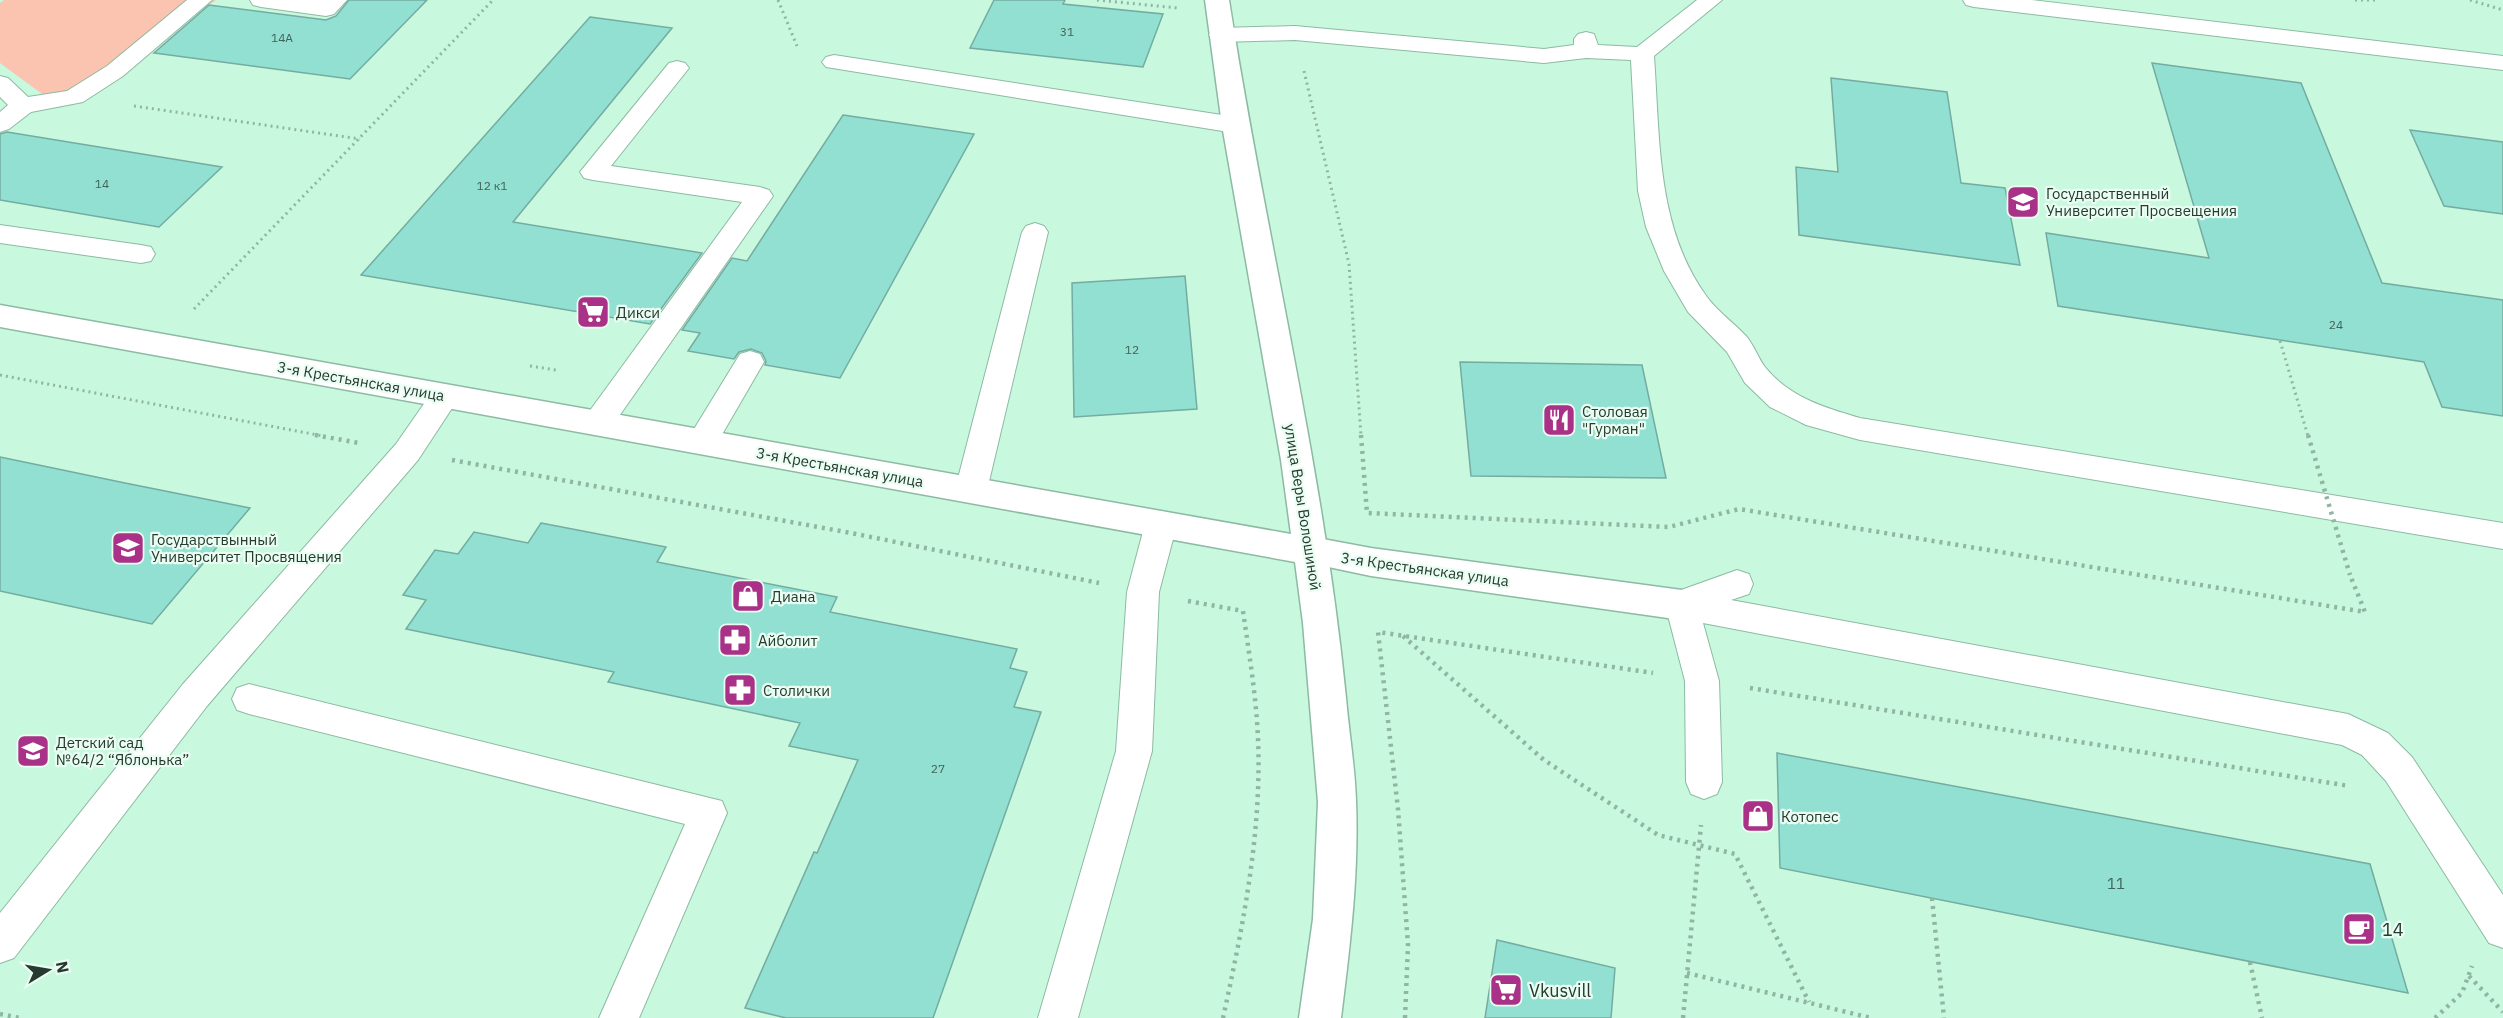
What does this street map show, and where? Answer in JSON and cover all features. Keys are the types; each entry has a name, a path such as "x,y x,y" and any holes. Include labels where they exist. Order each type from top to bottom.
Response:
{"street":[{"name":"улица Веры Волошиной","path":"1217,0 1234,125 1312,551 1336,802 1333,919 1320,1018"},
{"name":"3-я Крестьянская улица","path":"0,316 1371,562 1682,604"}],"lane":[{"path":"0,124 22,106 74,97 115,71 201,0"},
{"path":"261,0 326,9 336,0"},
{"path":"1221,35 1295,33 1544,56 1586,45 1642,54 1712,0"},
{"path":"1974,0 2503,63"},
{"path":"1642,54 1651,191 1659,227 1678,270 1698,305 1737,345 1755,375 1780,399 1817,417 1860,429 2503,536"},
{"path":"834,62 1234,125"},
{"path":"597,424 760,196 593,172 677,68"},
{"path":"0,83 22,106"},
{"path":"971,490 1035,232"},
{"path":"0,234 141,254"},
{"path":"702,442 750,362"},
{"path":"0,944 195,695 407,452 445,396"},
{"path":"1058,1018 1134,751 1143,592 1161,524"},
{"path":"1682,604 1737,584"},
{"path":"1682,604 1702,681 1704,782"},
{"path":"1682,604 2348,730 2375,744 2399,769 2503,929"},
{"path":"249,699 709,813 619,1018"}],"path":[{"path":"194,309 494,0"},
{"path":"1096,0 1179,8"},
{"path":"2355,0 2378,0"},
{"path":"2470,0 2503,10"},
{"path":"1295,33 1349,264 1366,513 1669,527 1739,509 2365,612 2350,574 2280,340"},
{"path":"74,97 360,139"},
{"path":"0,375 851,533 1243,611 1254,688 1258,739 1256,807 1246,900 1223,1018"},
{"path":"1405,1018 1408,945 1398,809 1378,632 1702,681 2358,788"},
{"path":"1403,636 1544,760 1658,835 1735,854 1809,1002"},
{"path":"1683,1018 1704,782"},
{"path":"1932,898 1944,1018"},
{"path":"2250,962 2262,1018"},
{"path":"2435,1018 2462,993 2473,962"},
{"path":"1687,973 1871,1018"},
{"path":"2469,976 2503,1012"},
{"path":"0,1014 20,1018"}],"shaded area":[{"path":"4,0 216,0 140,52 53,102 0,63 0,3"}],"building":[{"path":"349,0 427,0 350,79 154,53 209,5 326,20 336,16"},
{"path":"994,0 1065,0 1063,4 1163,14 1143,67 970,48"},
{"path":"590,17 672,28 513,222 702,253 650,324 361,275"},
{"path":"2152,63 2301,83 2382,283 2503,300 2503,416 2442,407 2424,362 2058,306 2046,233 2209,258"},
{"path":"1831,78 1947,92 1961,183 2005,188 2020,265 1799,235 1796,167 1838,172"},
{"path":"843,115 974,134 840,378 765,365 766,361 762,353 751,349 739,352 734,359 688,351 700,333 682,330 732,258 747,261"},
{"path":"2410,130 2503,142 2503,214 2444,206"},
{"path":"7,132 222,167 159,227 0,200 0,134"},
{"path":"1185,276 1197,409 1074,417 1072,283"},
{"name":"Столовая \"Гурман\"","path":"1460,362 1642,365 1666,478 1471,476"},
{"path":"0,457 250,508 152,624 0,591"},
{"path":"541,523 666,547 657,562 837,597 830,612 1017,649 1010,668 1027,672 1014,707 1041,712 933,1018 786,1018 745,1008 814,852 817,853 858,760 789,746 800,723 608,682 614,672 406,629 426,600 403,595 435,550 458,554 474,532 528,543"},
{"path":"1777,753 2370,864 2408,993 1780,868"},
{"path":"1497,940 1615,968 1611,1018 1485,1018"}],"place":[{"name":"Государственный Университет Просвещения","path":"2023,202"},
{"name":"Дикси","path":"593,312"},
{"name":"Столовая \"Гурман\"","path":"1559,420"},
{"name":"Государствынный Университет Просвящения","path":"128,548"},
{"name":"Диана","path":"748,596"},
{"name":"Айболит","path":"735,640"},
{"name":"Столички","path":"740,690"},
{"name":"Детский сад №64/2 “Яблонька”","path":"33,751"},
{"name":"Котопес","path":"1758,816"},
{"name":"14","path":"2359,929"},
{"name":"Vkusvill","path":"1506,990"}]}
